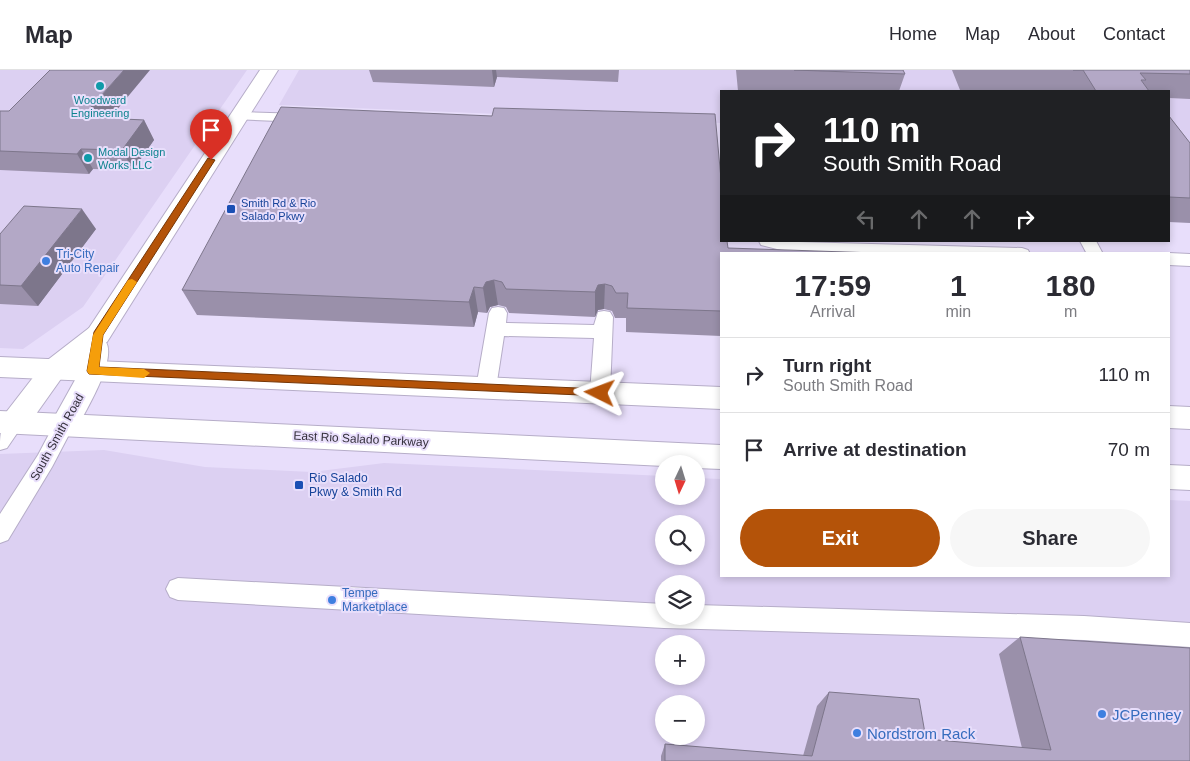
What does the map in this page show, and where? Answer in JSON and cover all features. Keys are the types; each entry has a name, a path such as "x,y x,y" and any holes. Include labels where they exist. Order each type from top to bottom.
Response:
{"main road":[{"name":"South Smith Road","path":"5,429 54,370 98,335 269,70"},
{"name":"South Smith Road","path":"64,425 93,371 98,335"},
{"path":"0,367 720,398"},
{"path":"1170,417 1190,418"},
{"name":"East Rio Salado Parkway","path":"5,429 64,425 720,457"},
{"path":"1170,477 1190,478"}],"lane":[{"path":"239,116 319,118"},
{"path":"772,242 786,246 944,252"},
{"path":"1170,259 1190,260"},
{"path":"486,388 497,321 603,324 600,393"},
{"name":"South Smith Road","path":"0,533 45,461 64,425"},
{"path":"178,589 655,615"},
{"path":"705,617 1084,628 1190,635"}],"shaded area":[{"path":"0,70 247,70 83,307 23,349 0,348"},
{"path":"299,70 1190,70 1190,142 1170,141 1170,90 720,90 720,123 279,105"},
{"name":"Tempe Marketplace","path":"104,450 205,467 312,472 384,463 655,476 655,505 705,505 705,478 720,479 720,577 1170,577 1170,500 1190,501 1190,761 0,761 0,454"}],"building":[{"path":"50,70 124,70 84,115 144,120 122,150 81,149 77,154 0,151 0,111 9,111"},
{"path":"794,70 903,70 905,74"},
{"path":"1083,70 1190,70 1190,74 1140,73 1146,80 1141,80 1148,90 1095,90"},
{"path":"281,107 492,116 494,108 715,114 720,168 720,242 727,242 728,248 846,252 720,252 720,311 627,308 628,293 616,293 612,286 605,284 598,285 595,292 506,289 502,282 494,280 486,282 483,288 474,287 469,302 182,290"},
{"path":"1170,117 1190,143 1190,198 1170,197"},
{"path":"24,206 82,209 21,286 0,285 0,234"},
{"path":"1020,637 1190,648 1190,761 665,761 665,745 812,756 829,692 919,699 926,739 1051,750"}],"slow traffic":[{"path":"132,282 98,335 93,371 144,373"}],"place":[{"name":"Woodward Engineering","path":"100,86"},
{"name":"Modal Design Works LLC","path":"88,158"},
{"name":"Smith Rd & Rio Salado Pkwy","path":"231,209"},
{"name":"Tri-City Auto Repair","path":"46,261"},
{"name":"Rio Salado Pkwy & Smith Rd","path":"299,485"},
{"name":"Tempe Marketplace","path":"332,600"},
{"name":"JCPenney","path":"1102,714"},
{"name":"Nordstrom Rack","path":"857,733"}],"route":[{"path":"211,160 98,335 93,371 600,393"}]}
